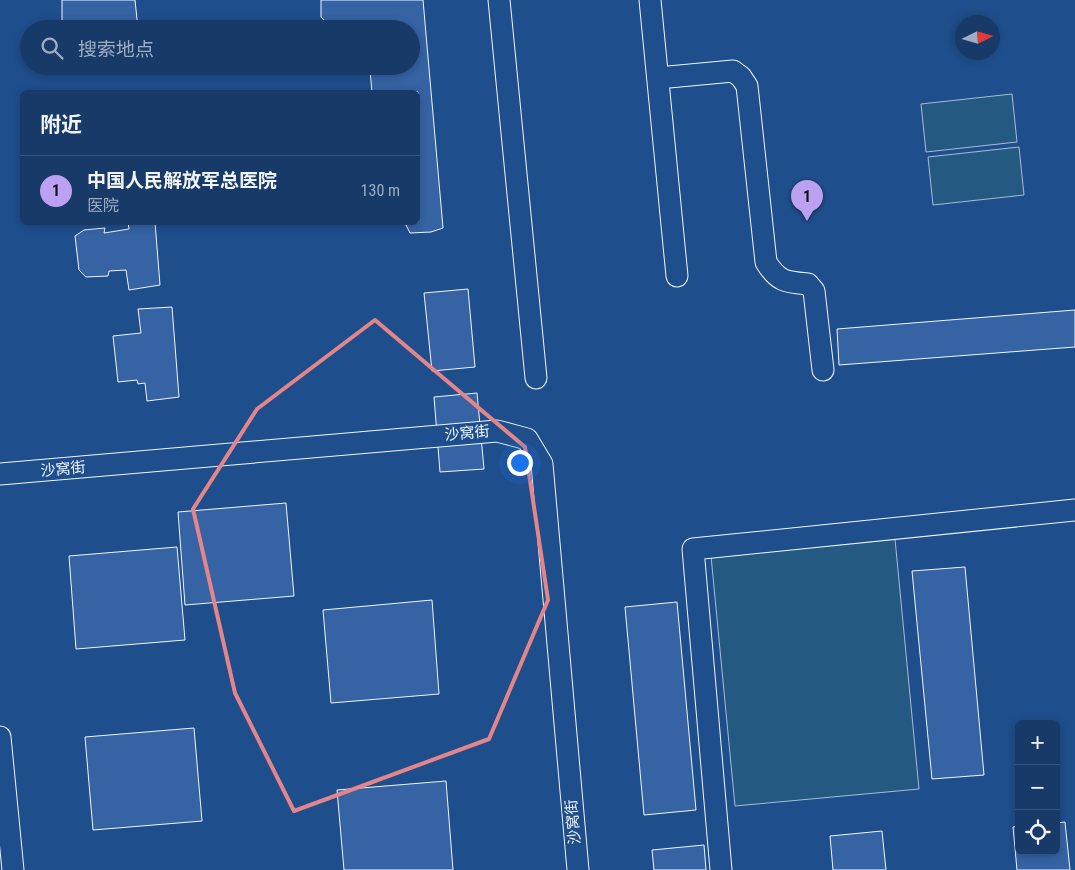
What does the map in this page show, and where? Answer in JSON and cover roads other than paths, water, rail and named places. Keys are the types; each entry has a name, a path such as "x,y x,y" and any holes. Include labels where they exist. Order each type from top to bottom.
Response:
{"street":[{"path":"499,0 536,378"},
{"path":"650,0 676,276"},
{"path":"658,78 733,71 741,77 747,86 766,262 773,275 785,282 808,284 814,291 823,370"},
{"name":"沙窝街","path":"0,474 497,430 527,438 542,464 578,870"},
{"path":"721,870 693,549 1075,510"},
{"path":"0,737 13,870"}],"place":[{"name":"中国人民解放军总医院","path":"807,221"}]}
